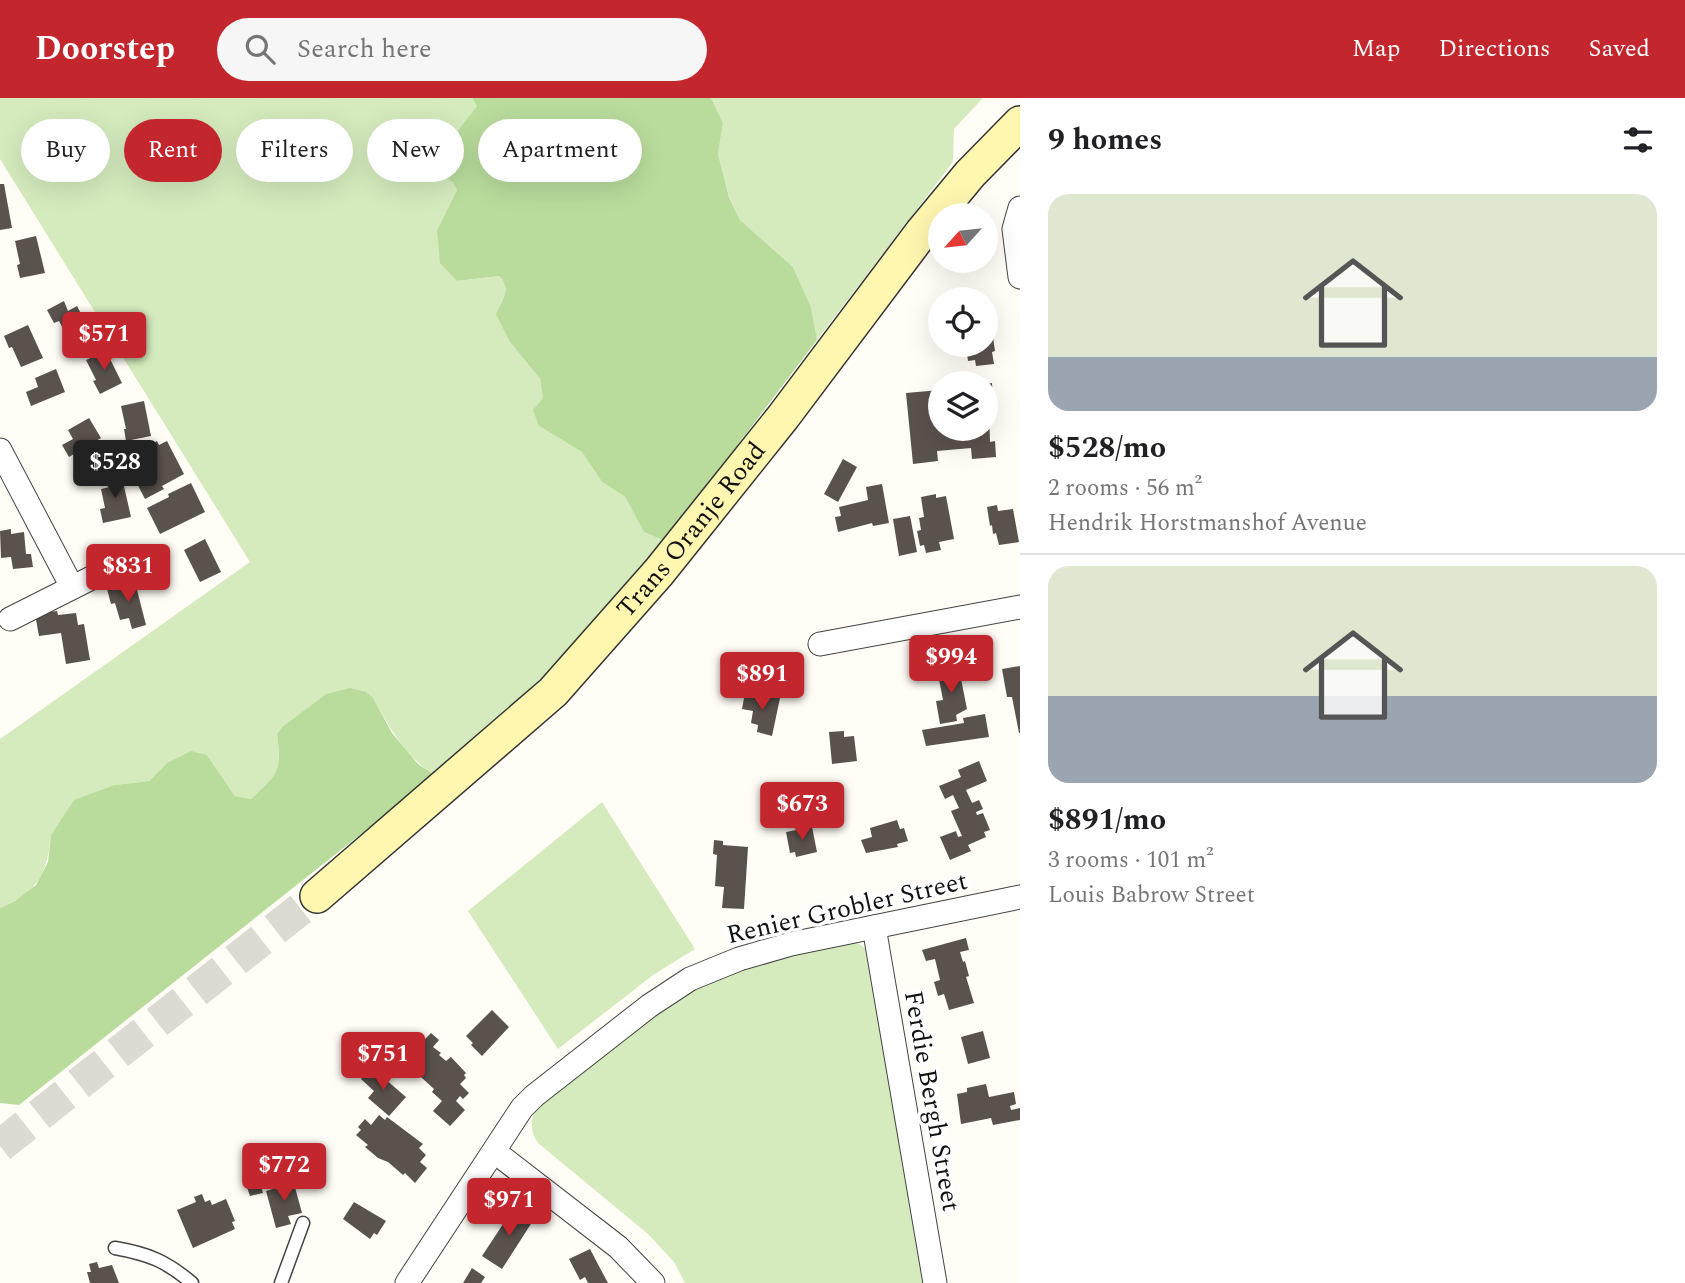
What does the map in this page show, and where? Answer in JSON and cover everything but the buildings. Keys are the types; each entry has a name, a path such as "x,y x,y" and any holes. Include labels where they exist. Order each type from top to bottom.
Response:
{"main road":[{"name":"Trans Oranje Road","path":"317,896 553,692 659,572 783,417 922,232 970,174 1020,123"}],"street":[{"path":"1020,208 1014,229 1020,277"},
{"path":"0,450 72,587"},
{"path":"10,619 131,558"},
{"path":"820,644 1020,607"},
{"name":"Renier Grobler Street","path":"407,1283 522,1108 649,1006 690,979 739,959 791,944 1020,897"},
{"name":"Ferdie Bergh Street","path":"874,927 935,1283"},
{"path":"495,1152 618,1247 653,1283"}],"lane":[{"path":"281,1283 303,1223"},
{"path":"115,1248 160,1259 192,1283"}],"green space":[{"path":"0,98 472,98 477,106 464,123 464,119 367,119 367,182 454,182 457,190 437,230 457,281 499,276 505,283 510,342 540,379 543,398 539,426 582,452 602,482 625,497 644,532 665,541 550,671 511,710 433,777 398,739 373,698 326,694 282,727 277,734 279,757 276,771 251,799 235,796 207,755 167,763 149,781 115,785 51,835 47,861 38,880 23,895 0,908 0,739 250,562 0,159"},
{"path":"472,98 711,98 723,123 718,154 729,197 740,220 793,267 811,307 817,340 665,541 644,532 625,497 602,482 582,452 539,426 533,410 543,398 540,379 510,342 496,314 506,290 499,276 457,281 440,263 437,230 457,190 453,182 464,182 464,123 477,106"},
{"path":"711,98 983,98 954,129 953,162 817,340 811,307 793,267 740,220 729,196 718,154 723,123"},
{"path":"350,688 366,692 373,698 392,733 418,764 432,773 433,777 19,1105 0,1103 0,908 15,901 36,885 48,862 51,835 74,800 115,785 149,781 167,763 191,751 207,755 235,796 251,799 276,771 279,757 277,734 282,727 326,694"},
{"path":"602,802 695,949 653,975 558,1049 468,911"},
{"path":"849,940 868,950 926,1283 685,1283 674,1262 648,1234 538,1143 532,1126 536,1108 674,1001 719,975"}],"tunnel":[{"path":"0,1146 317,896"}]}
